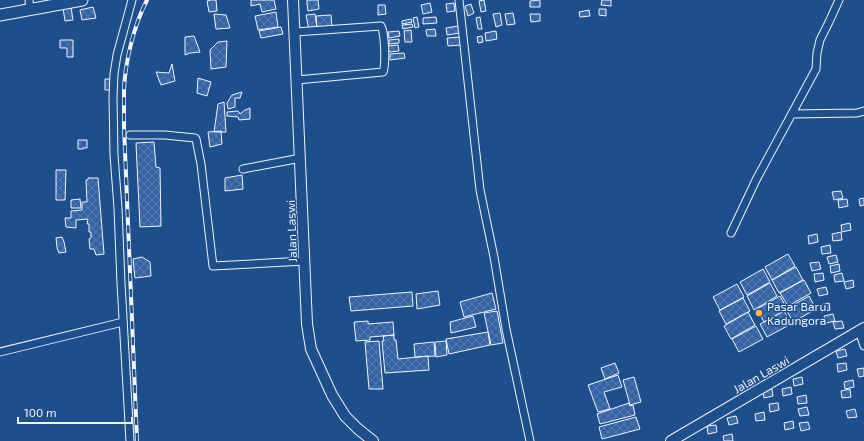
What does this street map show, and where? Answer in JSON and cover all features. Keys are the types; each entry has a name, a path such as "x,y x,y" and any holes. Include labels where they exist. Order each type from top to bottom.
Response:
{"main road":[{"path":"0,15 29,5 82,0"}],"street":[{"path":"130,441 114,155 113,96 117,55 132,0"},
{"name":"Jalan Laswi","path":"293,0 308,324 311,349 332,395 345,416 373,441"},
{"path":"459,0 480,190 494,257 506,329 530,441"},
{"path":"731,233 756,180 816,70 817,52 820,40 839,0"},
{"path":"295,32 381,26 384,40 385,64 383,72 297,80"},
{"path":"792,114 851,113 864,111"},
{"path":"130,135 165,135 196,139 201,164 213,266 305,261"},
{"path":"243,169 300,158"},
{"path":"0,352 123,322"},
{"path":"861,330 864,346"},
{"name":"Jalan Laswi","path":"671,441 861,330"}],"building":[{"path":"216,0 217,11 209,12 207,1"},
{"path":"251,0 274,0 276,9 262,12 260,4 251,6"},
{"path":"307,0 318,0 319,9 308,11"},
{"path":"484,0 486,11 481,12 479,1"},
{"path":"540,0 540,7 530,7 530,1"},
{"path":"602,0 611,0 611,6 601,5"},
{"path":"430,3 432,12 423,14 421,5"},
{"path":"454,3 455,11 447,12 446,4"},
{"path":"471,4 474,13 468,16 465,6"},
{"path":"378,5 385,5 386,14 378,15"},
{"path":"71,7 73,20 65,21 63,8"},
{"path":"93,7 96,18 82,20 80,10"},
{"path":"599,9 606,9 606,16 599,15"},
{"path":"589,10 590,16 580,17 579,12"},
{"path":"276,12 278,27 258,30 255,16"},
{"path":"500,13 502,25 496,27 493,14"},
{"path":"513,13 515,24 507,25 505,14"},
{"path":"214,14 226,15 230,28 216,29"},
{"path":"315,14 317,28 309,30 306,15"},
{"path":"530,14 540,14 540,21 531,22"},
{"path":"331,15 332,27 317,28 316,16"},
{"path":"417,17 419,27 415,28 413,18"},
{"path":"436,17 437,23 423,24 423,18"},
{"path":"480,17 482,29 478,29 476,18"},
{"path":"411,19 412,22 402,24 402,21"},
{"path":"412,24 413,27 403,29 402,25"},
{"path":"459,26 460,33 447,35 446,28"},
{"path":"281,27 283,34 261,38 259,31"},
{"path":"435,29 436,36 427,36 426,30"},
{"path":"411,30 412,42 405,42 404,31"},
{"path":"399,31 400,36 389,38 388,32"},
{"path":"496,31 497,39 486,41 485,33"},
{"path":"194,36 200,52 185,55 185,37"},
{"path":"482,36 483,42 478,43 477,37"},
{"path":"460,37 461,45 448,46 447,38"},
{"path":"399,39 399,43 389,44 389,40"},
{"path":"60,40 73,40 73,57 67,57 67,48 60,48"},
{"path":"227,41 226,67 211,69 210,50 218,42"},
{"path":"398,45 399,51 389,52 388,46"},
{"path":"404,53 405,58 390,60 390,54"},
{"path":"172,64 175,81 161,85 156,72 169,73"},
{"path":"198,78 211,82 207,96 197,93"},
{"path":"105,79 113,79 112,90 105,90"},
{"path":"242,92 240,98 235,98 235,107 228,109 227,103 232,95"},
{"path":"224,102 226,132 214,132 218,104"},
{"path":"250,108 250,119 239,120 238,117 227,116 227,112 238,111 240,114"},
{"path":"221,131 222,144 210,147 208,132"},
{"path":"78,140 87,140 87,148 78,149"},
{"path":"154,142 156,167 160,168 161,226 140,227 136,143"},
{"path":"56,170 66,170 65,200 56,200"},
{"path":"242,175 243,189 225,191 225,178"},
{"path":"88,178 98,178 104,254 96,255 94,249 90,249 89,239 91,238 91,232 89,232 89,224 87,224 88,219 76,220 76,228 66,227 65,218 71,218 71,211 82,210 82,202 87,202 86,180 88,180"},
{"path":"841,191 843,198 834,200 832,192"},
{"path":"864,198 864,205 860,206 859,199"},
{"path":"80,199 81,208 71,208 71,200"},
{"path":"847,199 848,206 839,208 838,200"},
{"path":"850,223 851,230 842,232 841,225"},
{"path":"841,232 842,240 833,241 832,234"},
{"path":"817,234 818,242 809,244 808,236"},
{"path":"62,237 66,252 59,253 56,238"},
{"path":"830,245 831,253 822,254 821,247"},
{"path":"788,254 795,266 772,280 765,267"},
{"path":"836,255 838,262 829,264 827,257"},
{"path":"142,257 150,262 151,276 135,278 133,259"},
{"path":"819,262 821,269 812,271 810,263"},
{"path":"839,264 840,271 831,273 830,266"},
{"path":"796,267 803,280 779,293 772,280"},
{"path":"763,269 770,282 747,295 740,282"},
{"path":"823,273 824,280 815,282 814,274"},
{"path":"842,273 844,281 835,282 834,275"},
{"path":"804,280 811,293 788,306 780,293"},
{"path":"853,280 854,287 846,289 844,282"},
{"path":"770,283 777,296 754,310 747,296"},
{"path":"737,284 744,297 720,310 713,297"},
{"path":"826,287 828,294 819,296 817,289"},
{"path":"438,291 440,305 417,309 416,294"},
{"path":"412,292 413,306 351,311 349,297"},
{"path":"492,293 496,309 464,317 460,302"},
{"path":"780,296 787,309 764,322 757,309"},
{"path":"809,296 816,309 793,322 786,309"},
{"path":"743,298 750,311 726,324 719,311"},
{"path":"829,303 830,310 821,312 820,305"},
{"path":"497,311 503,343 491,345 484,313"},
{"path":"784,311 791,324 767,337 760,324"},
{"path":"748,312 755,325 731,339 724,326"},
{"path":"833,314 835,321 826,323 824,316"},
{"path":"473,316 476,327 451,333 450,322"},
{"path":"368,321 368,324 393,322 394,335 370,337 370,340 356,341 354,322"},
{"path":"842,321 844,328 835,329 833,322"},
{"path":"756,326 763,339 739,352 732,339"},
{"path":"488,332 490,345 449,354 446,339"},
{"path":"394,335 398,359 428,356 429,370 385,373 382,341 384,341 383,336"},
{"path":"379,341 383,389 369,389 365,342"},
{"path":"446,341 447,355 436,357 435,342"},
{"path":"434,342 435,356 415,357 414,344"},
{"path":"845,349 847,356 838,358 836,351"},
{"path":"615,363 619,373 605,379 601,368"},
{"path":"846,363 847,370 838,372 837,364"},
{"path":"864,368 864,376 859,377 857,369"},
{"path":"618,375 622,387 604,392 610,409 598,412 588,385"},
{"path":"634,377 641,402 630,405 623,380"},
{"path":"802,377 803,384 794,386 793,379"},
{"path":"853,380 854,387 845,389 844,382"},
{"path":"791,387 792,394 783,396 782,389"},
{"path":"772,389 773,396 764,398 763,390"},
{"path":"850,389 851,397 842,398 841,391"},
{"path":"806,395 807,403 798,404 797,397"},
{"path":"629,403 630,406 633,405 635,415 600,424 597,414"},
{"path":"778,403 779,410 770,412 769,404"},
{"path":"807,407 809,415 800,416 798,409"},
{"path":"855,409 857,417 848,418 846,411"},
{"path":"764,412 765,420 756,421 755,414"},
{"path":"736,416 738,423 729,425 727,418"},
{"path":"636,417 640,429 602,439 599,427"},
{"path":"793,421 794,428 785,430 784,423"},
{"path":"808,422 810,429 801,431 799,423"},
{"path":"716,425 717,432 708,434 707,426"},
{"path":"732,434 733,441 724,441 723,436"}],"railway":[{"path":"137,441 124,127 124,90 126,68 134,32 147,0"}],"place":[{"name":"Pasar Baru Kadungora","path":"759,313"}]}
